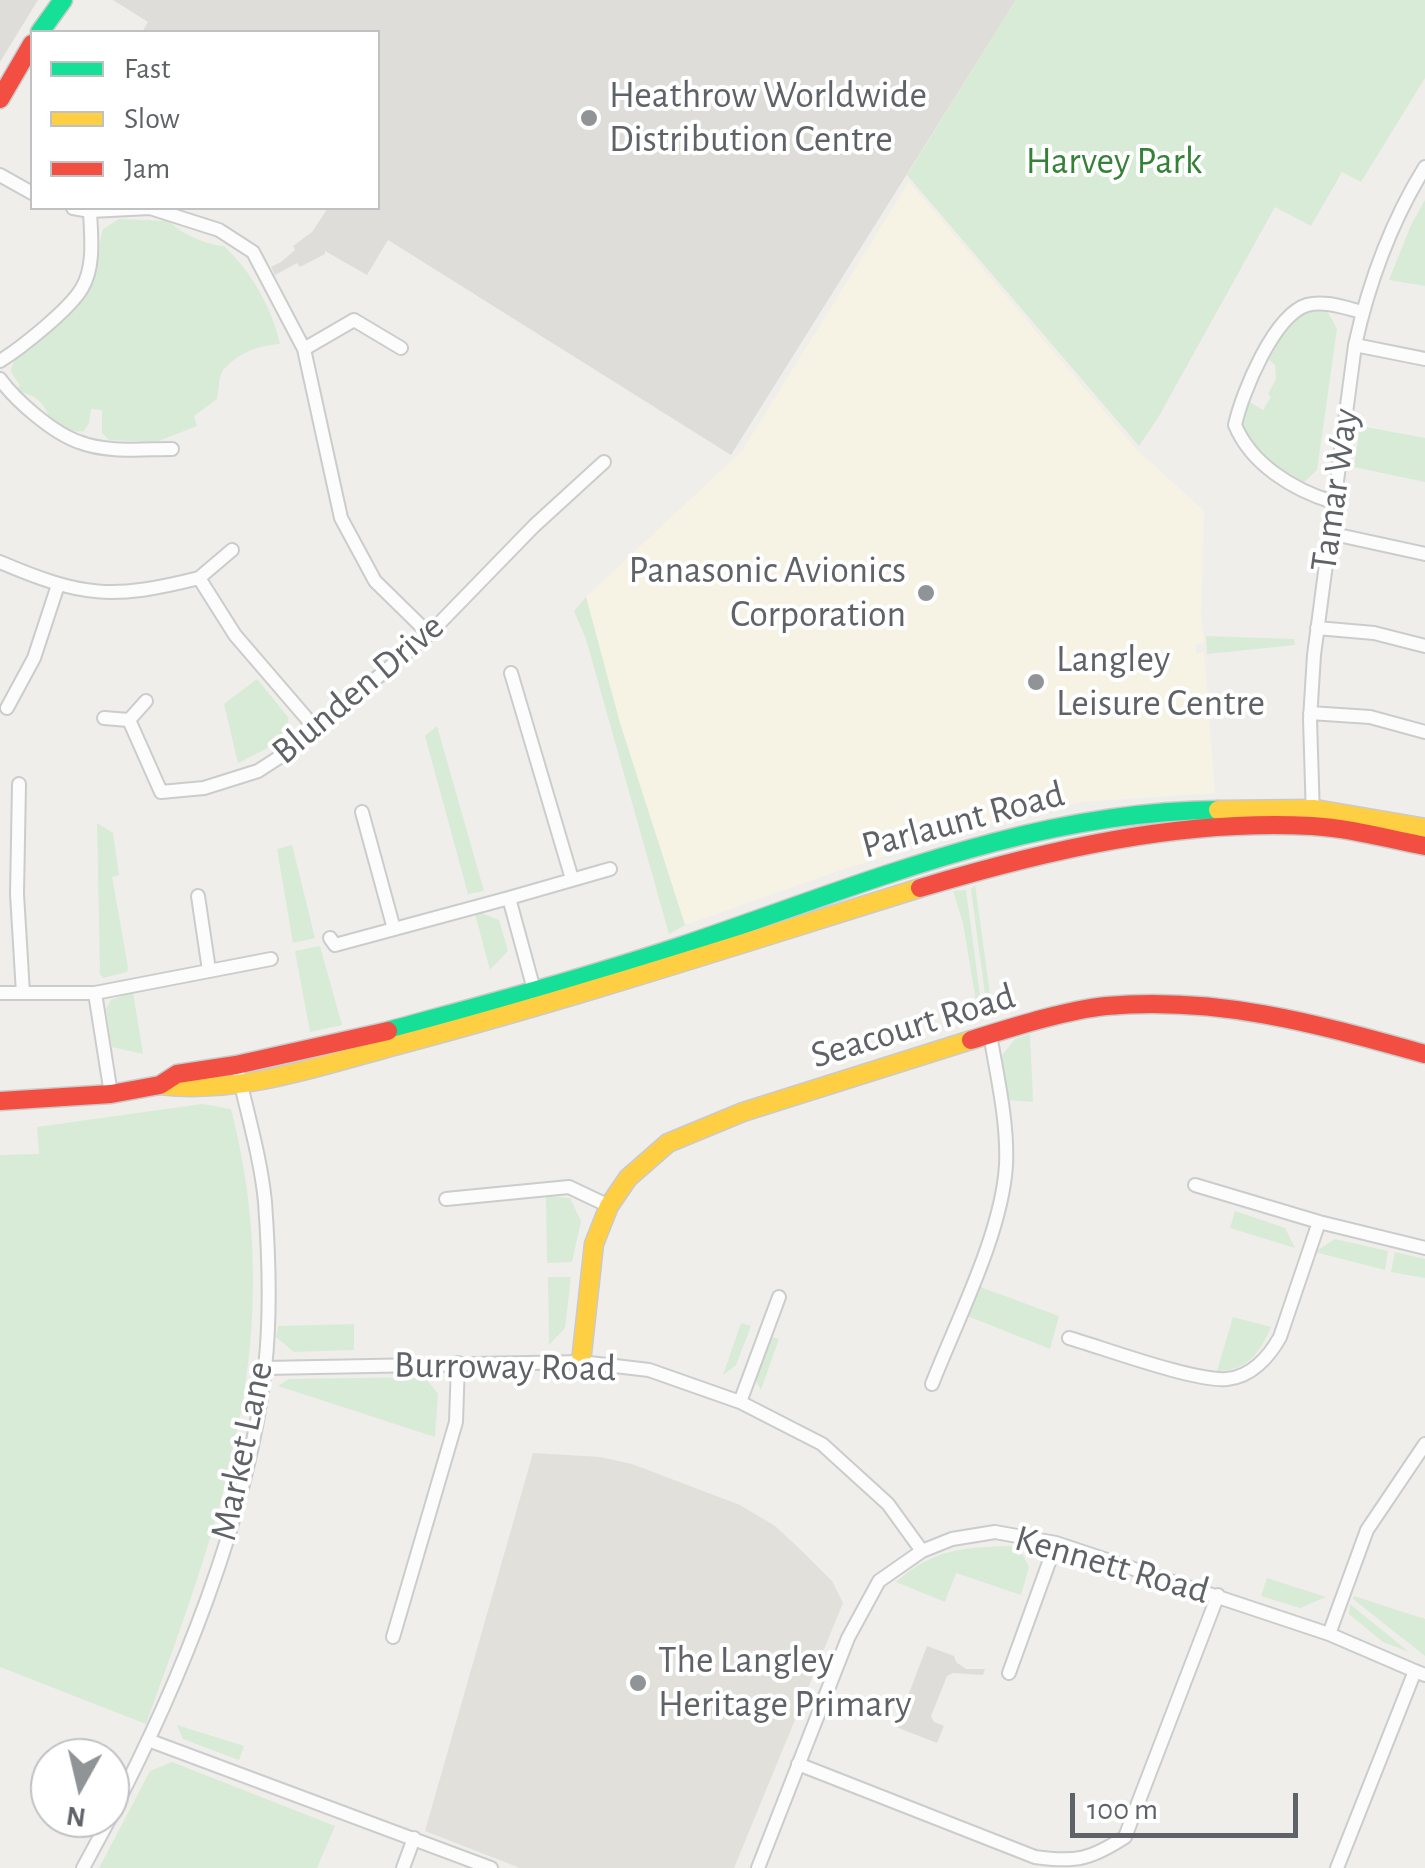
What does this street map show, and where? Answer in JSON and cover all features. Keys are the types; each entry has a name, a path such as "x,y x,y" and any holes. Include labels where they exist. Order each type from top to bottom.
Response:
{"street":[{"path":"41,30 63,0"},
{"path":"0,99 30,47"},
{"name":"Tamar Way","path":"1313,818 1310,713 1317,628 1355,344 1391,230 1425,167"},
{"path":"0,175 30,193"},
{"path":"84,210 110,210"},
{"path":"156,210 219,230 253,252 304,349 340,518 375,582 428,634"},
{"path":"0,362 36,336 82,289 92,254 90,211"},
{"path":"1332,502 1297,491 1243,444 1235,425 1249,383 1285,318 1307,305 1325,304 1362,312"},
{"path":"304,349 354,320 401,348"},
{"path":"1355,344 1425,359"},
{"path":"0,379 36,415 78,442 119,449 172,449"},
{"name":"Blunden Drive","path":"129,720 161,792 204,788 258,771 292,749 428,634 534,526 604,462"},
{"path":"1328,533 1425,554"},
{"path":"0,562 89,593 144,592 199,578 232,550"},
{"path":"199,578 235,635 315,728"},
{"path":"7,708 34,658 58,585"},
{"path":"1317,628 1374,632 1425,646"},
{"path":"511,673 572,879"},
{"path":"104,718 129,720 146,701"},
{"path":"1310,713 1370,717 1425,732"},
{"path":"19,784 17,894 23,992"},
{"name":"Parlaunt Road","path":"537,1000 845,886 988,842 1090,820 1168,810 1425,828"},
{"path":"362,812 394,930"},
{"name":"Parlaunt Road","path":"0,1101 111,1094 160,1084 177,1074 238,1074 351,1041 537,1000 958,876 1108,842 1313,818 1425,846"},
{"path":"330,938 334,945 610,869"},
{"path":"198,896 209,970"},
{"path":"510,898 537,1000"},
{"path":"0,994 94,994 271,960"},
{"path":"94,994 111,1094"},
{"name":"Seacourt Road","path":"581,1362 594,1244 609,1206 628,1178 668,1143 743,1112 990,1034 1103,1006 1194,1004 1287,1016 1425,1054"},
{"path":"932,1384 996,1221 1006,1164 990,1034"},
{"name":"Market Lane","path":"130,1777 191,1640 236,1506 264,1368 268,1282 264,1198 238,1074"},
{"path":"1195,1185 1425,1248"},
{"path":"446,1199 569,1187 609,1206"},
{"path":"1069,1338 1202,1377 1228,1379 1251,1371 1280,1337 1319,1222"},
{"path":"740,1402 779,1298"},
{"name":"Burroway Road","path":"264,1368 581,1362 649,1370 740,1402 822,1444 888,1504 922,1551"},
{"path":"393,1637 456,1422 458,1364"},
{"path":"1329,1634 1368,1530 1425,1444"},
{"name":"Kennett Road","path":"758,1868 848,1638 879,1581 922,1551 952,1539 995,1532 1056,1543 1329,1634 1420,1673"},
{"path":"1008,1673 1056,1543"},
{"path":"798,1764 1035,1857 1062,1861 1092,1857 1125,1837 1218,1595"},
{"path":"1337,1868 1420,1673"},
{"path":"148,1740 491,1868"},
{"name":"Market Lane","path":"83,1868 99,1838"},
{"path":"403,1868 414,1838"}],"shaded area":[{"path":"0,0 38,0 0,62"},
{"name":"Heathrow Worldwide Distribution Centre","path":"113,0 1016,0 731,455 388,240 367,275 325,251 300,267 297,263 275,275 271,267 295,250 293,246 312,232 327,210 380,210 380,30 143,30 148,22"},
{"path":"909,182 1137,450 1204,511 1204,643 1196,644 1196,653 1204,653 1215,793 1081,802 993,823 841,870 685,925 620,723 586,597 742,451"},
{"name":"The Langley Heritage Primary","path":"533,1453 600,1457 632,1464 740,1505 775,1526 803,1552 832,1581 843,1603 734,1868 520,1868 425,1831"},
{"path":"927,1646 954,1656 966,1669 985,1669 983,1675 947,1676 931,1716 944,1726 937,1743 896,1727"}],"green space":[{"name":"Harvey Park","path":"1016,0 1425,0 1425,78 1361,182 1342,172 1311,226 1275,207 1139,446 907,175"},
{"path":"1425,200 1425,286 1389,280 1411,225"},
{"path":"119,219 169,221 195,238 224,246 259,291 280,344 238,357 221,374 217,399 194,416 197,426 156,442 109,440 102,433 102,410 91,409 84,431 65,428 49,418 39,400 17,389 20,385 11,372 25,348 75,307 91,276 103,229"},
{"path":"1309,309 1326,309 1337,329 1317,470 1300,486 1254,452 1244,431 1244,417 1248,401 1263,410 1271,397 1268,394 1276,379 1275,365 1269,360 1289,323"},
{"path":"1360,426 1425,438 1425,482 1354,467"},
{"path":"586,597 620,723 685,925 669,934 586,639 574,611"},
{"path":"1206,636 1294,639 1295,645 1207,654"},
{"path":"257,679 288,717 289,727 266,749 238,763 224,704"},
{"path":"437,726 484,891 468,894 425,736"},
{"path":"97,823 113,833 119,875 112,877 128,967 127,972 103,978 100,974"},
{"path":"292,845 315,938 293,943 277,849"},
{"path":"975,885 993,1016 988,1017 971,889"},
{"path":"966,890 983,1018 979,1019 963,923 953,891"},
{"path":"475,914 499,920 508,951 490,970"},
{"path":"320,946 342,1025 310,1032 295,951"},
{"path":"133,992 143,1054 112,1047 106,1009 111,1000"},
{"path":"1030,1034 1033,1102 1006,1100 1000,1058 1015,1039"},
{"path":"202,1104 231,1109 247,1191 253,1270 250,1347 239,1422 222,1496 146,1724 0,1667 0,1155 39,1154 37,1127"},
{"path":"546,1196 570,1198 581,1221 572,1262 547,1263"},
{"path":"1235,1211 1285,1228 1295,1248 1230,1228"},
{"path":"1335,1239 1388,1251 1385,1270 1315,1252"},
{"path":"1395,1252 1425,1259 1425,1278 1391,1272"},
{"path":"548,1277 571,1277 565,1328 549,1345"},
{"path":"975,1285 1059,1316 1050,1349 965,1315"},
{"path":"1233,1317 1271,1327 1251,1359 1237,1368 1217,1371"},
{"path":"741,1323 751,1326 736,1365 723,1375"},
{"path":"354,1324 354,1350 294,1352 276,1337 278,1326"},
{"path":"769,1336 779,1339 761,1390 754,1377"},
{"path":"425,1377 438,1394 435,1437 278,1386 289,1379"},
{"path":"1019,1548 1029,1567 1021,1595 956,1573 945,1602 896,1582 948,1552"},
{"path":"1267,1578 1326,1597 1300,1608 1261,1596"},
{"path":"1354,1596 1425,1619 1425,1656 1353,1599"},
{"path":"1350,1604 1409,1652 1383,1642 1349,1614"},
{"path":"177,1725 244,1746 239,1760 183,1739"},
{"path":"172,1762 335,1826 317,1868 99,1868 115,1838 130,1838 130,1809 150,1771"}],"traffic: fast":[{"path":"41,30 63,0"},
{"path":"388,1031 645,958 878,877 1011,838 1079,823 1218,810"}],"traffic: slow":[{"path":"1218,810 1315,809 1425,828"},
{"path":"160,1085 222,1086 314,1068 599,988 920,888"},
{"path":"581,1362 594,1244 609,1206 628,1178 668,1143 743,1112 971,1040"}],"traffic: jam":[{"path":"0,99 30,47"},
{"path":"920,888 1065,850 1212,827 1326,827 1425,846"},
{"path":"971,1040 1090,1008 1189,1005 1307,1023 1425,1054"},
{"path":"0,1101 111,1094 160,1085 177,1074 388,1031"}],"place":[{"name":"Heathrow Worldwide Distribution Centre","path":"589,118"},
{"name":"Panasonic Avionics Corporation","path":"926,593"},
{"name":"Langley Leisure Centre","path":"1036,682"},
{"name":"The Langley Heritage Primary","path":"638,1683"}]}
